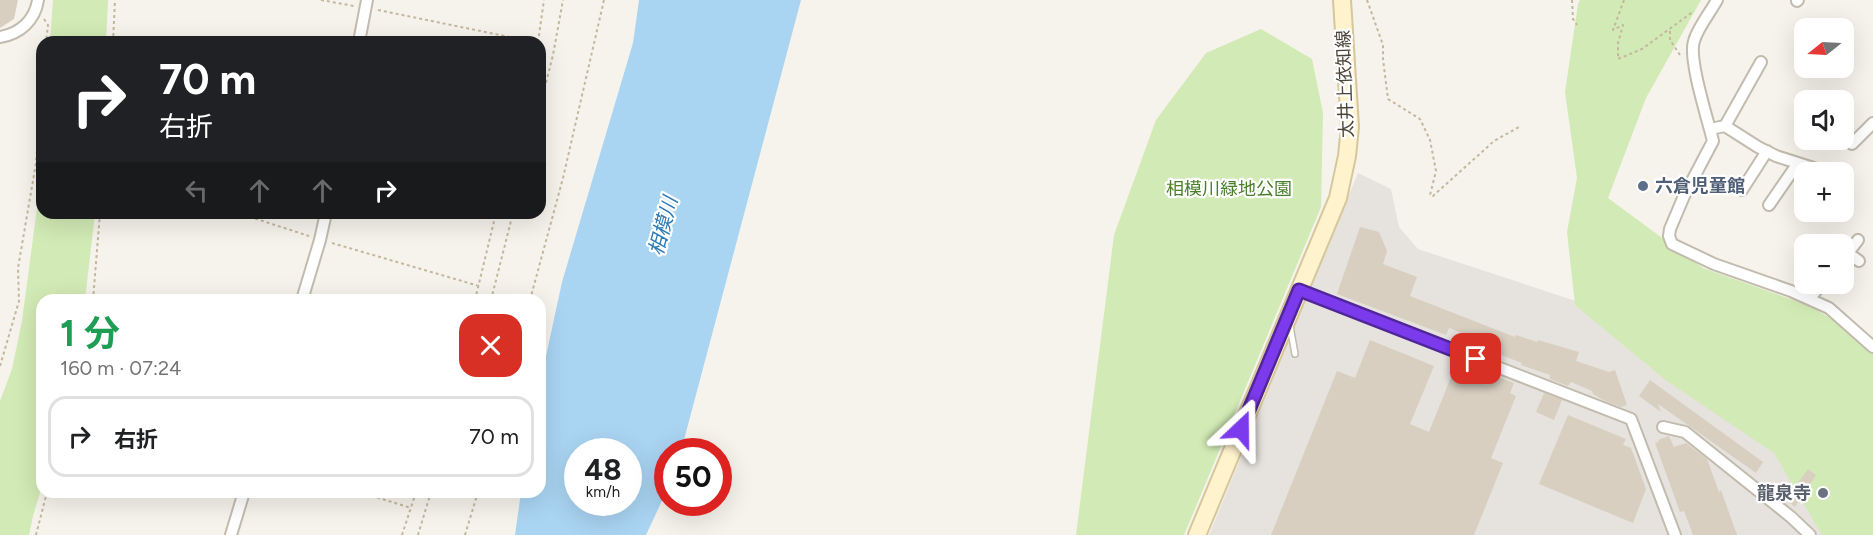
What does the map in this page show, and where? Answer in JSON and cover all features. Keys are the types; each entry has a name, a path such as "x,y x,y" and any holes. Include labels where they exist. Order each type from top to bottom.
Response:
{"main road":[{"name":"太井上依知線","path":"1197,535 1338,198 1347,156 1350,127 1342,0"}],"street":[{"path":"1717,0 1694,40 1692,51 1713,141 1684,196 1670,229 1672,244 1714,264 1829,308 1873,347"},
{"path":"0,37 19,31 29,22 38,3"},
{"path":"360,36 367,4"},
{"path":"1725,126 1754,67"},
{"path":"1854,141 1873,123"},
{"path":"1710,129 1725,126 1767,152 1795,162"},
{"path":"1742,190 1767,152"},
{"path":"1769,205 1794,169"},
{"path":"304,294 325,219"},
{"path":"1854,245 1858,240"},
{"path":"1854,259 1859,261"},
{"path":"1299,290 1631,419 1675,535"},
{"path":"1809,299 1813,294"},
{"path":"1663,427 1685,432 1791,517 1810,535"},
{"path":"231,535 242,498"}],"lane":[{"path":"1285,322 1291,327 1295,354"}],"path":[{"path":"113,36 116,0"},
{"path":"321,0 367,4 509,36"},
{"path":"537,36 544,0"},
{"path":"546,82 563,0"},
{"path":"532,294 563,178 604,0"},
{"path":"1367,0 1383,45 1388,99 1420,119 1430,140 1436,171 1430,195 1433,196 1494,141 1519,127"},
{"path":"1572,0 1573,20 1577,25"},
{"path":"1624,0 1613,30 1623,25 1618,43 1618,59 1642,49 1701,6"},
{"path":"38,3 48,25 47,36"},
{"path":"0,366 20,301 18,268 36,163"},
{"path":"93,294 100,219"},
{"path":"256,219 479,286"},
{"path":"477,294 495,219"},
{"path":"493,294 511,219"},
{"path":"36,535 45,498"},
{"path":"379,498 411,508"},
{"path":"402,535 414,498"},
{"path":"418,535 429,498"},
{"path":"465,535 476,498"}],"shaded area":[{"path":"1358,173 1391,189 1399,227 1418,249 1606,311 1802,451 1840,535 1209,535"}],"green space":[{"path":"53,0 108,0 106,36 50,36"},
{"path":"1580,0 1701,0 1646,98 1608,198 1703,268 1810,306 1873,344 1873,535 1822,535 1774,453 1667,381 1575,305 1567,232 1577,178 1565,92"},
{"name":"相模川緑地公園","path":"1261,29 1312,59 1323,113 1321,207 1184,535 1076,535 1114,235 1156,120 1206,53"},
{"path":"36,215 36,219 94,219 86,294 36,294 36,498 38,498 29,535 0,535 0,401 12,369 22,321"}],"water":[{"name":"相模川","path":"639,0 801,0 684,438 654,438 655,516 646,535 515,535 520,498 546,498 546,356 562,282 633,43"}],"building":[{"path":"0,0 18,0 14,19 0,28"},
{"path":"1360,227 1379,232 1387,251 1383,264 1417,277 1410,296 1515,337 1516,335 1537,342 1538,340 1579,352 1576,361 1609,372 1615,370 1627,405 1621,407 1605,401 1592,391 1571,382 1568,386 1550,379 1550,375 1464,341 1467,335 1449,328 1446,335 1337,294"},
{"path":"1370,340 1434,366 1410,424 1429,432 1453,372 1487,385 1491,374 1514,383 1510,393 1516,396 1491,458 1503,463 1474,535 1271,535 1337,371 1355,378"},
{"path":"1650,380 1763,462 1756,473 1658,404 1661,412 1639,396"},
{"path":"1544,393 1562,400 1554,420 1536,412"},
{"path":"1568,415 1626,439 1623,445 1631,448 1646,489 1633,523 1539,484"},
{"path":"1669,436 1674,447 1686,443 1707,459 1737,535 1693,535 1684,511 1680,512 1655,443"},
{"path":"1808,469 1816,475 1795,507 1783,497 1789,489 1792,491"}],"place":[{"name":"六倉児童館","path":"1643,186"},
{"name":"龍泉寺","path":"1823,493"}],"route":[{"path":"1241,429 1299,290 1476,359"}]}
